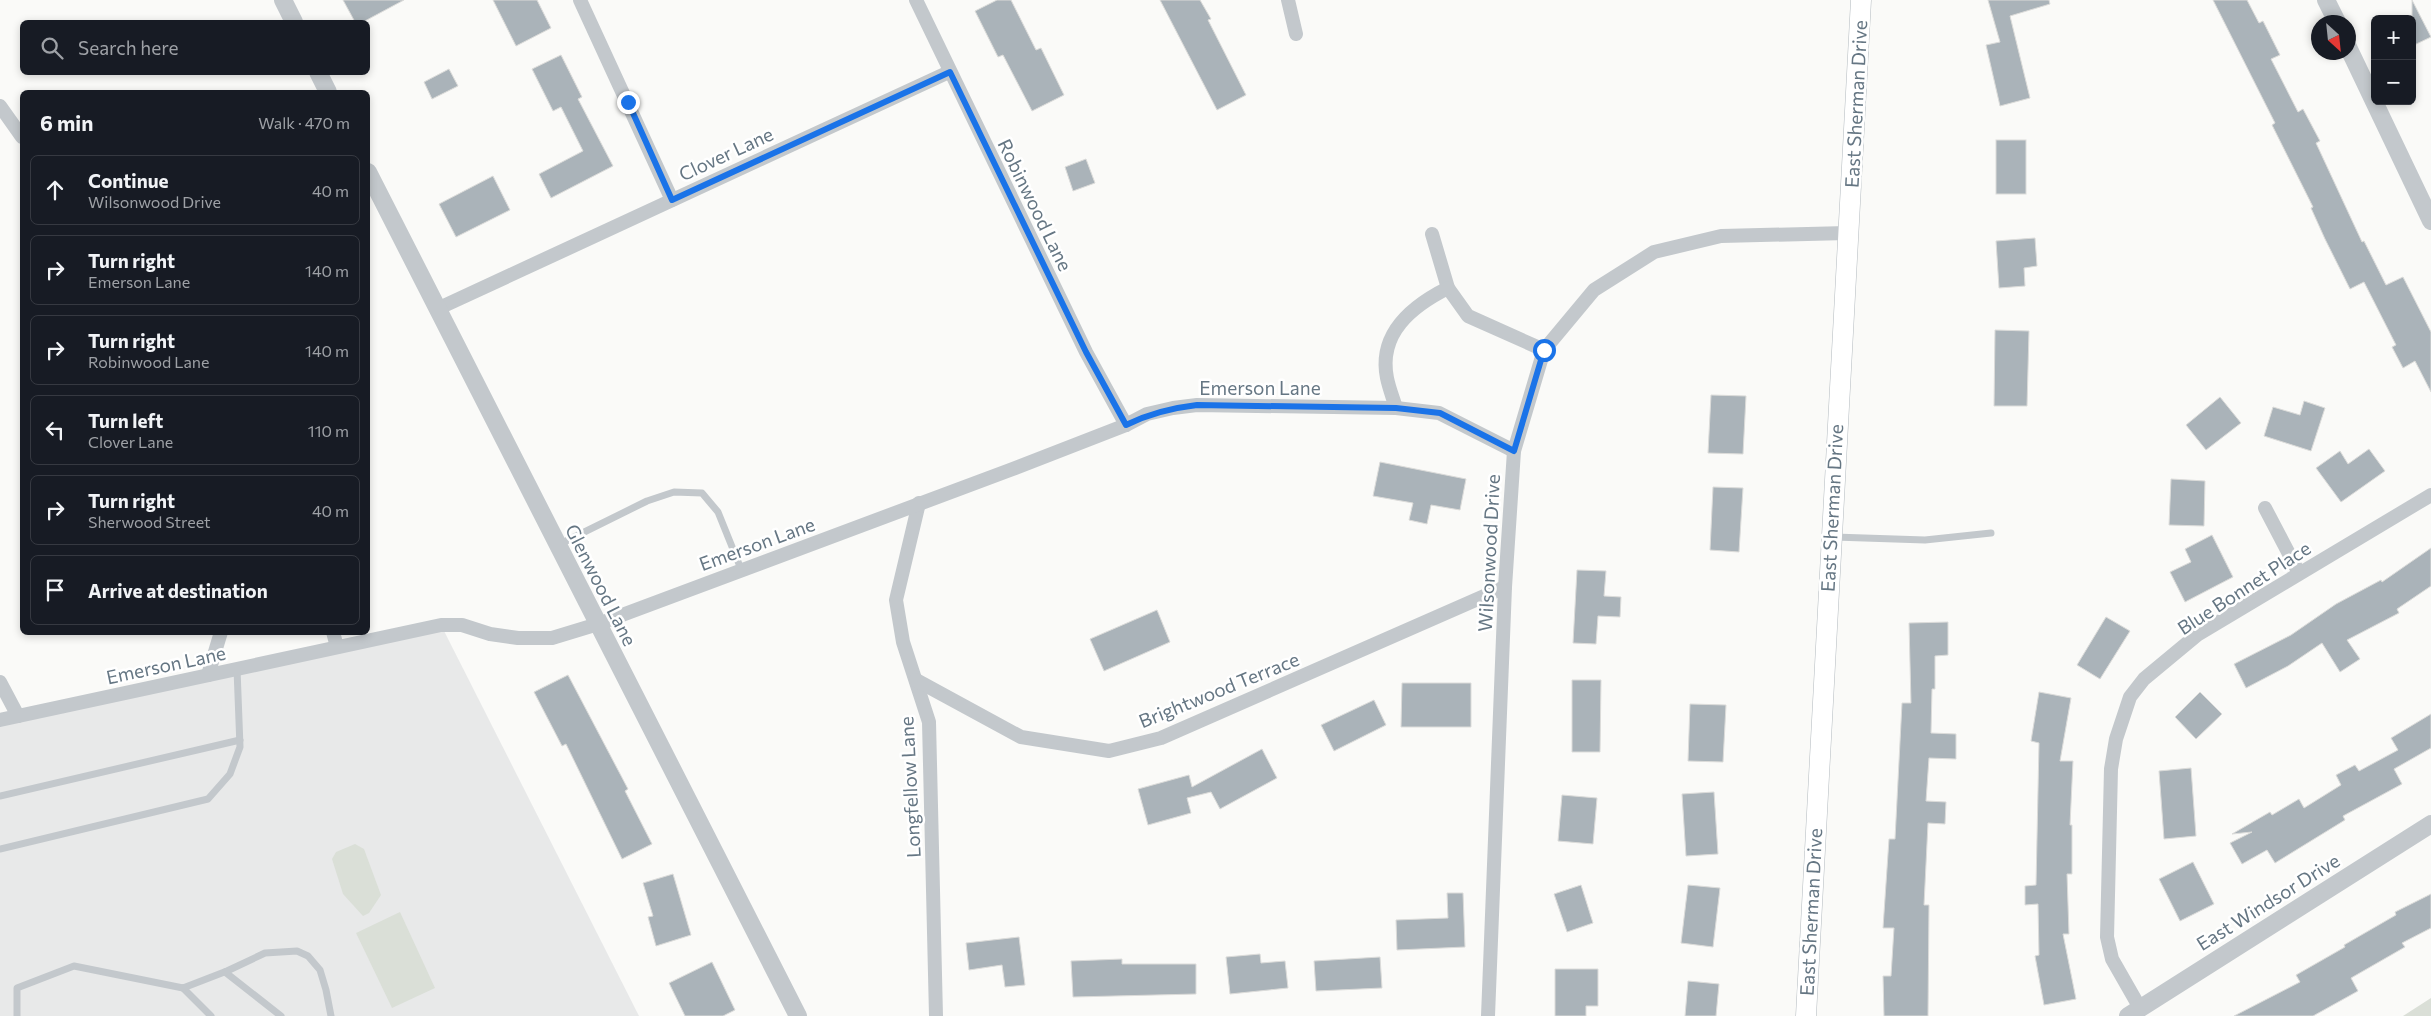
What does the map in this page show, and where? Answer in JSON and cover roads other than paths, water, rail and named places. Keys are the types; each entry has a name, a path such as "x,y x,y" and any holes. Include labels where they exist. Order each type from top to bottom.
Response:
{"main road":[{"name":"East Sherman Drive","path":"1806,1016 1861,0"}],"street":[{"path":"283,0 293,20"},
{"path":"580,0 672,200"},
{"name":"Robinwood Lane","path":"916,0 1086,352 1126,425"},
{"path":"1288,0 1296,34"},
{"path":"2326,0 2334,15"},
{"path":"2354,60 2431,221"},
{"name":"Clover Lane","path":"437,309 950,72"},
{"path":"320,75 327,90"},
{"path":"0,106 20,134"},
{"name":"Glenwood Lane","path":"370,176 798,1016"},
{"name":"Wilsonwood Drive","path":"1488,1016 1505,587 1514,451 1544,350 1594,290 1654,252 1721,236 1847,233"},
{"path":"1432,234 1448,288 1468,316 1544,350"},
{"path":"1396,408 1387,378 1386,354 1394,330 1410,311 1423,301 1448,288"},
{"name":"Emerson Lane","path":"0,720 441,625 462,625 490,634 518,638 552,638 598,624 878,520 919,502 1126,425 1147,414 1173,408 1197,405 1396,408 1440,413 1514,451"},
{"name":"Blue Bonnet Place","path":"2134,1012 2112,958 2107,937 2111,769 2116,739 2130,697 2144,679 2197,635 2431,496"},
{"name":"Longfellow Lane","path":"919,502 896,600 903,642 929,722 936,1016"},
{"path":"2266,508 2299,573"},
{"name":"Brightwood Terrace","path":"916,680 1021,737 1109,751 1161,738 1505,587"},
{"path":"208,675 220,635"},
{"path":"334,635 337,647"},
{"path":"0,682 18,716"},
{"name":"East Windsor Drive","path":"2134,1012 2431,824"}],"lane":[{"path":"557,545 647,501 674,492 702,494 718,512 741,570"},
{"path":"1831,536 1925,540 1991,533"},
{"path":"0,849 208,798 230,774 240,747 237,668"},
{"path":"0,796 240,740"},
{"path":"17,1016 18,988 74,966 182,988 225,972 266,953 297,950 308,956 320,970 331,1016"},
{"path":"225,972 281,1016"},
{"path":"182,988 210,1016"}]}
